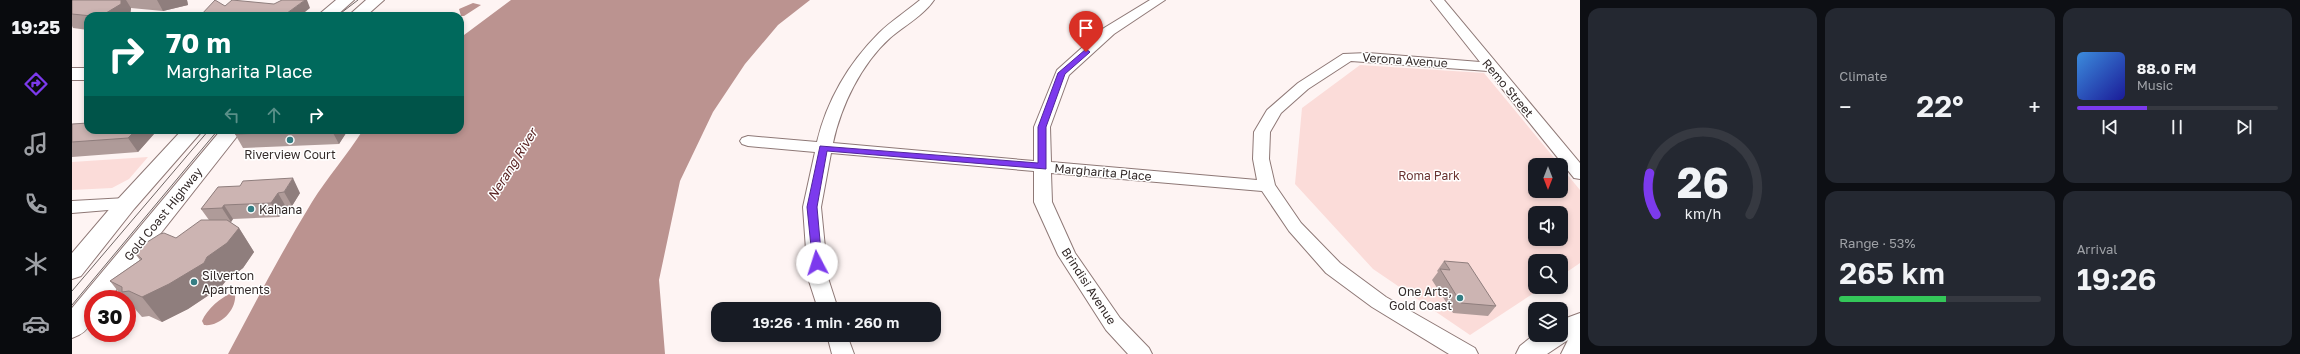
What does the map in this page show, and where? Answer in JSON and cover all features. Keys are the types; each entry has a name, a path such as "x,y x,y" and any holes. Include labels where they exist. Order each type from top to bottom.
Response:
{"main road":[{"path":"330,12 346,0"},
{"path":"361,12 376,0"},
{"path":"72,74 84,74"},
{"path":"72,270 126,204 189,134"},
{"name":"Gold Coast Highway","path":"102,290 229,134"},
{"name":"Gold Coast Highway","path":"72,327 84,312"},
{"path":"1568,329 1580,323"},
{"path":"1530,354 1544,342"},
{"path":"1575,354 1580,343"}],"street":[{"path":"826,302 818,278 812,207 823,148 846,83 884,36 928,0"},
{"name":"Brindisi Avenue","path":"1142,354 1113,324 1067,255 1044,202 1042,127 1062,73 1110,31 1159,0"},
{"name":"Remo Street","path":"1437,0 1490,67 1580,174"},
{"name":"Verona Avenue","path":"1467,354 1379,302 1332,268 1295,227 1267,186 1261,159 1262,132 1276,110 1304,86 1348,57 1368,57 1490,67"},
{"name":"Margharita Place","path":"748,142 1267,186"},
{"path":"72,207 126,204"},
{"path":"839,342 843,354"}],"green space":[{"name":"Roma Park","path":"1360,65 1484,73 1554,158 1528,158 1528,198 1568,198 1568,175 1580,190 1580,263 1568,271 1568,254 1528,254 1528,294 1532,294 1470,335 1373,269 1295,184 1302,108"},
{"path":"148,157 129,179 112,188 72,190 72,162"}],"water":[{"name":"Nerang River","path":"511,0 810,0 778,25 745,64 713,112 680,181 659,280 665,354 228,354 279,258 312,202 360,134 464,134 464,35"},
{"path":"473,3 481,5 464,16 464,12 460,12 459,9"},
{"path":"232,293 235,294 235,300 226,316 216,323 204,325 202,321 211,308 219,300"}],"building":[{"path":"121,0 121,4 108,12 84,12 84,15 72,14 72,1"},
{"path":"215,0 225,6 232,0 274,4 282,0 305,0 288,12 204,12"},
{"path":"84,123 84,134 132,134 128,138 72,142 72,124"},
{"path":"293,178 284,192 278,193 271,203 224,205 222,208 201,209 218,187 240,186 243,181"},
{"path":"201,220 227,220 239,228 227,243 207,257 204,263 169,284 142,297 136,294 136,290 122,290 122,287 110,281 142,259 133,251 160,234 164,233 176,238"},
{"path":"1444,261 1468,263 1496,306 1461,303 1440,269 1450,270"}],"tram line":[{"path":"342,12 358,0"},
{"path":"72,291 206,134"},
{"path":"72,305 215,134"}],"place":[{"name":"Riverview Court","path":"290,140"},
{"name":"Kahana","path":"251,209"},
{"name":"Silverton Apartments","path":"194,282"},
{"name":"One Arts, Gold Coast","path":"1460,298"}],"route":[{"path":"817,263 812,207 823,148 1043,167 1042,127 1062,73 1086,52"}]}
